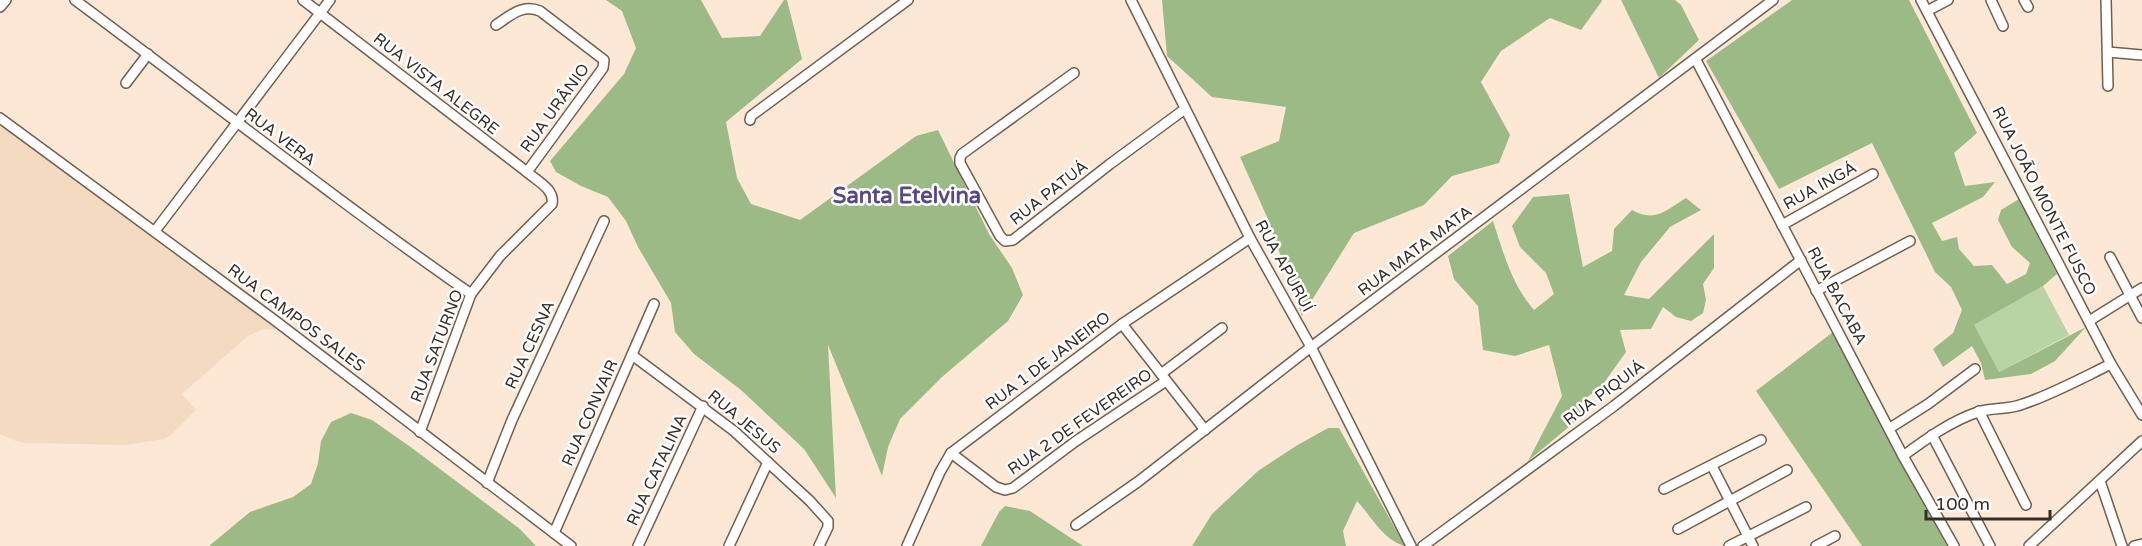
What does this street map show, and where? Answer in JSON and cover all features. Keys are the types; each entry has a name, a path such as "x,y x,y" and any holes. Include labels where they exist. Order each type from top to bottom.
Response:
{"street":[{"path":"0,7 6,0"},
{"name":"RUA VERA","path":"75,0 236,123 471,294"},
{"name":"RUA VISTA ALEGRE","path":"303,0 551,192"},
{"path":"155,231 330,0"},
{"path":"750,120 751,116 908,0"},
{"name":"RUA APURUÍ","path":"1131,0 1250,237 1311,348 1411,546"},
{"name":"RUA MATA MATA","path":"1076,525 1139,481 1311,348 1773,0"},
{"name":"RUA JOÃO MONTE FUSCO","path":"1921,0 2111,364 2142,415"},
{"path":"1927,11 1948,0"},
{"path":"1991,0 2003,26"},
{"path":"2106,0 2108,86"},
{"name":"RUA URÂNIO","path":"496,25 520,10 531,8 540,11 564,28 604,60 603,68 527,172"},
{"path":"2108,52 2142,55"},
{"path":"126,83 148,54"},
{"name":"RUA BACABA","path":"1696,60 1903,456 1954,546"},
{"name":"RUA PATUÁ","path":"1074,73 960,158 960,163 996,230 1005,241 1013,240 1185,109"},
{"name":"RUA CAMPOS SALES","path":"0,118 155,231 571,546"},
{"name":"RUA INGÁ","path":"1782,225 1873,174"},
{"name":"RUA SATURNO","path":"420,432 471,294 500,256 552,204 551,192"},
{"name":"RUA CESNA","path":"487,483 512,420 604,221"},
{"name":"RUA 1 DE JANEIRO","path":"907,546 940,472 951,453 1122,324 1250,237"},
{"path":"1816,291 1910,241"},
{"path":"2110,257 2142,318"},
{"name":"RUA PIQUIÁ","path":"1423,546 1614,406 1801,260"},
{"path":"2089,321 2142,288"},
{"name":"RUA CONVAIR","path":"554,533 654,304"},
{"path":"1122,324 1205,430"},
{"name":"RUA 2 DE FEVEREIRO","path":"951,453 996,487 1005,490 1013,488 1164,377 1222,328"},
{"name":"RUA JESUS","path":"632,356 734,430 790,480 828,521 828,527 819,546"},
{"path":"1903,456 1932,435 1979,411 2022,405 2111,364"},
{"path":"1890,428 1928,404 1975,369"},
{"name":"RUA CATALINA","path":"639,546 703,406"},
{"path":"1979,411 2026,505"},
{"path":"1932,435 1990,546"},
{"path":"1664,489 1761,440"},
{"path":"2029,546 2142,441"},
{"path":"729,546 768,462"},
{"path":"1712,466 1753,546"},
{"path":"1678,530 1787,470"},
{"path":"2100,481 2122,546"},
{"path":"1729,546 1806,507"},
{"path":"1816,546 1835,536"},
{"path":"2134,546 2142,544"}],"shaded area":[{"path":"0,122 279,330 264,329 248,336 182,394 196,410 164,439 127,445 26,443 0,434"}],"green space":[{"path":"606,0 701,0 722,38 760,36 784,0 787,0 802,59 726,122 737,178 751,204 800,220 916,136 938,130 989,234 1012,268 1023,295 1008,321 942,377 900,419 888,447 882,476 828,345 836,498 804,449 741,390 694,354 675,332 671,303 638,247 626,221 608,197 556,172 550,161 624,74 636,48 622,11"},
{"path":"1162,0 1602,1 1581,30 1550,18 1501,51 1481,82 1510,135 1499,163 1452,176 1424,205 1354,233 1302,316 1267,217 1240,157 1279,141 1286,107 1212,97 1167,56"},
{"path":"1621,0 1675,0 1681,5 1699,40 1659,78"},
{"path":"1792,0 1909,0 1977,133 1954,153 1965,186 1995,182 1983,197 1932,223 1942,241 1957,237 1959,249 1974,266 1992,265 2007,284 2026,274 2030,263 2012,247 1998,220 2001,210 2019,199 2057,274 2043,286 1974,325 1999,372 2086,327 2055,361 2031,374 1985,380 1981,363 1972,346 1943,367 1933,349 1953,333 1962,310 1951,287 1935,272 1872,143 1779,189 1706,61"},
{"path":"1569,194 1583,267 1612,251 1614,229 1632,210 1640,214 1654,215 1686,198 1701,210 1670,227 1641,262 1624,295 1649,299 1714,234 1714,268 1703,284 1706,300 1703,313 1691,321 1676,317 1663,307 1651,329 1620,330 1626,352 1601,387 1582,401 1583,415 1528,461 1562,396 1549,345 1515,356 1483,350 1478,306 1454,279 1448,256 1493,221 1514,279 1534,310 1554,294 1546,273 1520,247 1512,226 1533,197"},
{"path":"2043,286 2069,335 1999,372 1972,326"},
{"path":"1833,332 1947,546 1862,546 1756,391"},
{"path":"351,413 372,420 412,448 520,529 536,546 209,546 250,512 293,497 311,484 318,463 321,441 331,422"},
{"path":"1328,428 1339,428 1405,546 1384,534 1357,501 1343,531 1346,546 1192,546 1212,514 1258,471"},
{"path":"1005,506 1030,511 1083,546 981,546 999,512"}],"district":[{"name":"Santa Etelvina","path":"907,196"}]}
